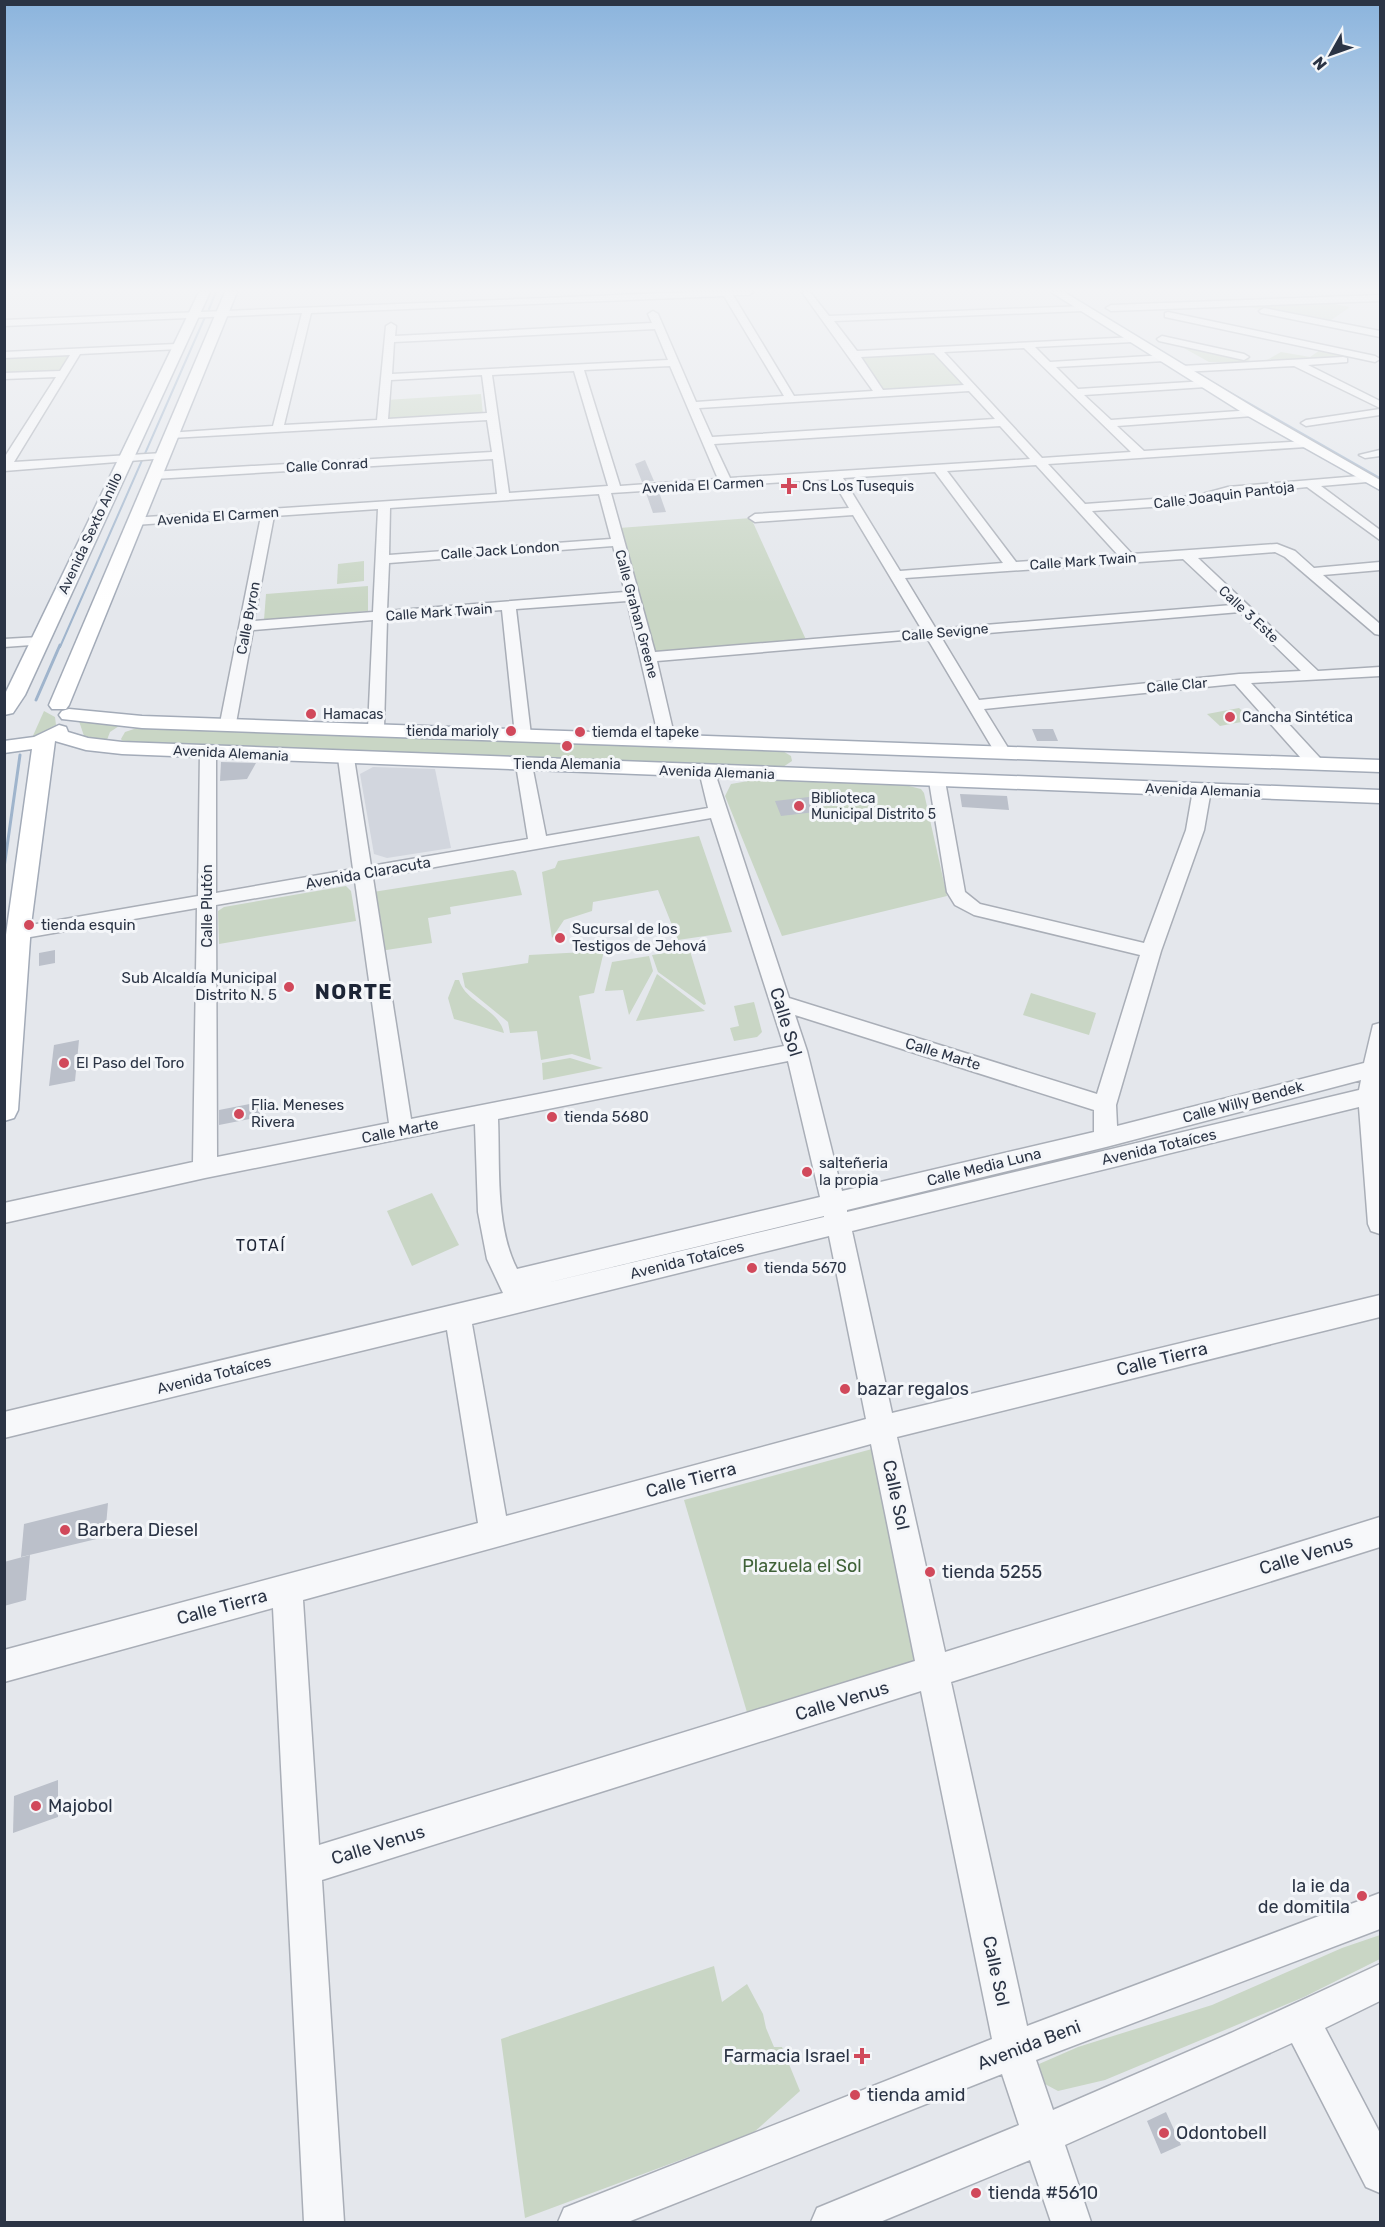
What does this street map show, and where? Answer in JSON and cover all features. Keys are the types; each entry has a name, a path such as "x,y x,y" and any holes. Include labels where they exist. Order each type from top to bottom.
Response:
{"main road":[{"name":"Avenida Sexto Anillo","path":"5,709 130,459 156,396"},
{"path":"4,747 49,737 66,724 50,707 135,521 154,475 158,456 171,435 188,396"},
{"path":"1225,396 1380,486"},
{"path":"1301,420 1326,434"},
{"path":"1360,453 1380,464"},
{"name":"Avenida Alemania","path":"5,709 50,707 142,722 376,728 1380,766"},
{"path":"122,748 115,743 115,736 123,729 142,722"},
{"path":"4,1110 14,929 49,737"},
{"name":"Avenida Alemania","path":"49,737 122,748 1380,797"},
{"path":"720,772 783,770 800,763 800,757 795,752 774,743"},
{"path":"853,777 831,766 829,759 832,755 844,751 898,752 934,749"}],"street":[{"path":"5,467 49,396"},
{"path":"278,429 286,396"},
{"path":"382,423 385,396"},
{"path":"490,396 504,497"},
{"name":"Calle Grahan Greene","path":"585,396 609,490 618,542 649,657 667,739"},
{"path":"688,396 726,484"},
{"path":"692,405 827,396"},
{"path":"979,396 1127,557"},
{"path":"1079,396 1142,456"},
{"path":"1363,396 1380,405"},
{"path":"1301,420 1380,412"},
{"path":"1108,423 1253,413"},
{"path":"171,435 494,416"},
{"path":"708,441 1004,422"},
{"name":"Avenida El Carmen","path":"135,521 726,484 1306,444"},
{"path":"1360,453 1380,453"},
{"name":"Calle Conrad","path":"154,475 499,455"},
{"path":"5,467 158,456"},
{"path":"939,469 1012,566"},
{"path":"836,476 1002,751"},
{"name":"Calle Joaquin Pantoja","path":"1081,508 1195,501 1228,491 1312,485 1367,478"},
{"path":"1312,485 1380,536"},
{"path":"376,728 384,505"},
{"path":"755,518 856,511"},
{"name":"Calle Byron","path":"228,723 268,512"},
{"name":"Calle Jack London","path":"383,559 618,542"},
{"name":"Calle Mark Twain","path":"896,575 1271,547 1284,549 1310,572"},
{"name":"Calle 3 Este","path":"1185,553 1314,675"},
{"path":"1310,572 1380,566"},
{"path":"1310,572 1380,631"},
{"name":"Calle Mark Twain","path":"246,626 632,596"},
{"path":"509,606 523,735"},
{"name":"Calle Sevigne","path":"649,657 1242,608"},
{"path":"4,643 40,641"},
{"name":"Calle Clar","path":"974,705 1239,679 1380,672"},
{"path":"1239,679 1314,762"},
{"name":"Calle Plutón","path":"206,1169 208,751"},
{"path":"346,758 401,1131"},
{"path":"524,765 538,843"},
{"name":"Calle Sol","path":"720,772 718,812 796,1051 835,1213 1013,2050 1071,2223"},
{"path":"937,781 956,892 962,901 974,909 1151,951"},
{"path":"1106,1138 1106,1105 1151,951 1195,830 1202,790"},
{"name":"Avenida Claracuta","path":"14,929 207,900 718,812"},
{"name":"Calle Marte","path":"781,1003 1106,1105"},
{"path":"1380,1030 1378,1067 1369,1096 1380,1224"},
{"name":"Calle Marte","path":"4,1213 206,1169 796,1051"},
{"name":"Calle Willy Bendek","path":"1106,1138 1378,1067"},
{"name":"Avenida Totaíces","path":"4,1425 458,1316 516,1291 835,1213 1369,1096"},
{"path":"486,1114 490,1212 499,1259 516,1291"},
{"name":"Calle Media Luna","path":"835,1213 1106,1138"},
{"name":"Calle Tierra","path":"4,1666 882,1428 1380,1306"},
{"path":"458,1316 494,1533"},
{"name":"Calle Venus","path":"303,1868 1380,1532"},
{"path":"287,1589 324,2223"},
{"name":"Avenida Beni","path":"578,2223 1013,2050 1380,1911"},
{"path":"831,2223 1041,2137 1301,2021 1380,1982"},
{"path":"1301,2021 1380,2173"}],"shaded area":[{"path":"373,767 435,769 451,848 387,858 374,854 360,774"}],"green space":[{"path":"481,396 483,415 383,421 386,400"},
{"path":"751,518 807,642 655,654 619,528"},
{"path":"364,561 364,581 337,584 338,564"},
{"path":"368,586 368,611 264,620 266,594"},
{"name":"Cancha Sintética","path":"1239,708 1252,720 1220,726 1207,714"},
{"path":"44,711 55,717 56,725 32,738"},
{"path":"79,721 122,724 110,732 105,745 85,739"},
{"path":"137,728 781,750 791,756 792,761 783,767 723,766 123,742 121,739 125,732"},
{"path":"754,780 905,785 921,789 924,793 947,896 782,936 725,796 731,784"},
{"path":"699,836 732,932 678,940 658,890 593,902 592,911 564,920 552,938 542,872 555,868 558,861"},
{"path":"513,870 516,872 522,895 450,907 451,914 428,918 432,943 380,951 373,892"},
{"path":"346,886 351,891 356,921 219,944 218,911 224,907"},
{"path":"702,941 704,947 690,951 706,1004 704,1005 658,972 652,955 678,951 677,946"},
{"path":"604,951 594,993 579,996 591,1060 572,1054 541,1060 537,1031 510,1033 508,1022 465,987 462,973 528,963 529,955"},
{"path":"649,956 653,971 629,1015 623,990 605,991 612,962"},
{"path":"657,974 705,1011 636,1021"},
{"path":"455,980 459,980 468,995 496,1018 504,1033 454,1019 448,998"},
{"path":"1031,993 1096,1013 1089,1035 1023,1015"},
{"path":"754,1002 762,1032 757,1037 734,1041 730,1028 739,1026 734,1006"},
{"path":"570,1058 603,1068 543,1080 542,1063"},
{"path":"432,1193 459,1245 412,1266 387,1211"},
{"name":"Plazuela el Sol","path":"872,1449 921,1672 749,1719 684,1500"},
{"path":"1380,1935 1380,1959 1304,1997 1105,2080 1058,2091 1043,2083 1039,2064 1078,2047 1212,2005 1342,1948"},
{"path":"714,1966 722,2002 747,1984 763,2014 774,2047 782,2047 800,2091 753,2133 525,2218 501,2039"}],"building":[{"path":"645,460 654,481 642,482 635,464"},
{"path":"659,492 666,512 653,513 646,493"},
{"path":"1032,729 1053,729 1058,741 1037,741"},
{"path":"221,762 256,763 247,779 220,781"},
{"path":"960,794 1007,796 1009,810 962,807"},
{"name":"Biblioteca Municipal Distrito 5","path":"817,796 824,811 781,816 775,801"},
{"path":"55,950 55,963 39,966 39,953"},
{"name":"El Paso del Toro","path":"79,1040 75,1081 49,1086 54,1045"},
{"name":"Flia. Meneses Rivera","path":"260,1102 260,1117 219,1125 219,1110"},
{"name":"Barbera Diesel","path":"108,1503 105,1537 21,1557 24,1524"},
{"path":"30,1555 26,1600 4,1606 4,1562"},
{"name":"Majobol","path":"58,1780 58,1817 13,1833 14,1796"},
{"name":"Odontobell","path":"1166,2112 1181,2145 1161,2154 1147,2121"}],"waterway":[{"path":"60,647 170,396"},
{"path":"1236,396 1380,478"},
{"path":"36,700 60,645"},
{"path":"4,868 20,755"}],"place":[{"name":"Cns Los Tusequis","path":"789,486"},
{"name":"Hamacas","path":"311,714"},
{"name":"Cancha Sintética","path":"1230,717"},
{"name":"tienda marioly","path":"511,731"},
{"name":"tiemda el tapeke","path":"580,732"},
{"name":"Tienda Alemania","path":"567,746"},
{"name":"Biblioteca Municipal Distrito 5","path":"799,806"},
{"name":"tienda esquin","path":"29,925"},
{"name":"Sucursal de los Testigos de Jehová","path":"560,938"},
{"name":"Sub Alcaldía Municipal Distrito N. 5","path":"289,987"},
{"name":"El Paso del Toro","path":"64,1063"},
{"name":"Flia. Meneses Rivera","path":"239,1114"},
{"name":"tienda 5680","path":"552,1117"},
{"name":"salteñeria la propia","path":"807,1172"},
{"name":"tienda 5670","path":"752,1268"},
{"name":"bazar regalos","path":"845,1389"},
{"name":"Barbera Diesel","path":"65,1530"},
{"name":"tienda 5255","path":"930,1572"},
{"name":"Majobol","path":"36,1806"},
{"name":"la ie da de domitila","path":"1362,1896"},
{"name":"Farmacia Israel","path":"862,2056"},
{"name":"tienda amid","path":"855,2095"},
{"name":"Odontobell","path":"1164,2133"},
{"name":"tienda #5610","path":"976,2193"}],"district":[{"name":"NORTE","path":"354,992"},
{"name":"TOTAÍ","path":"261,1245"}]}
